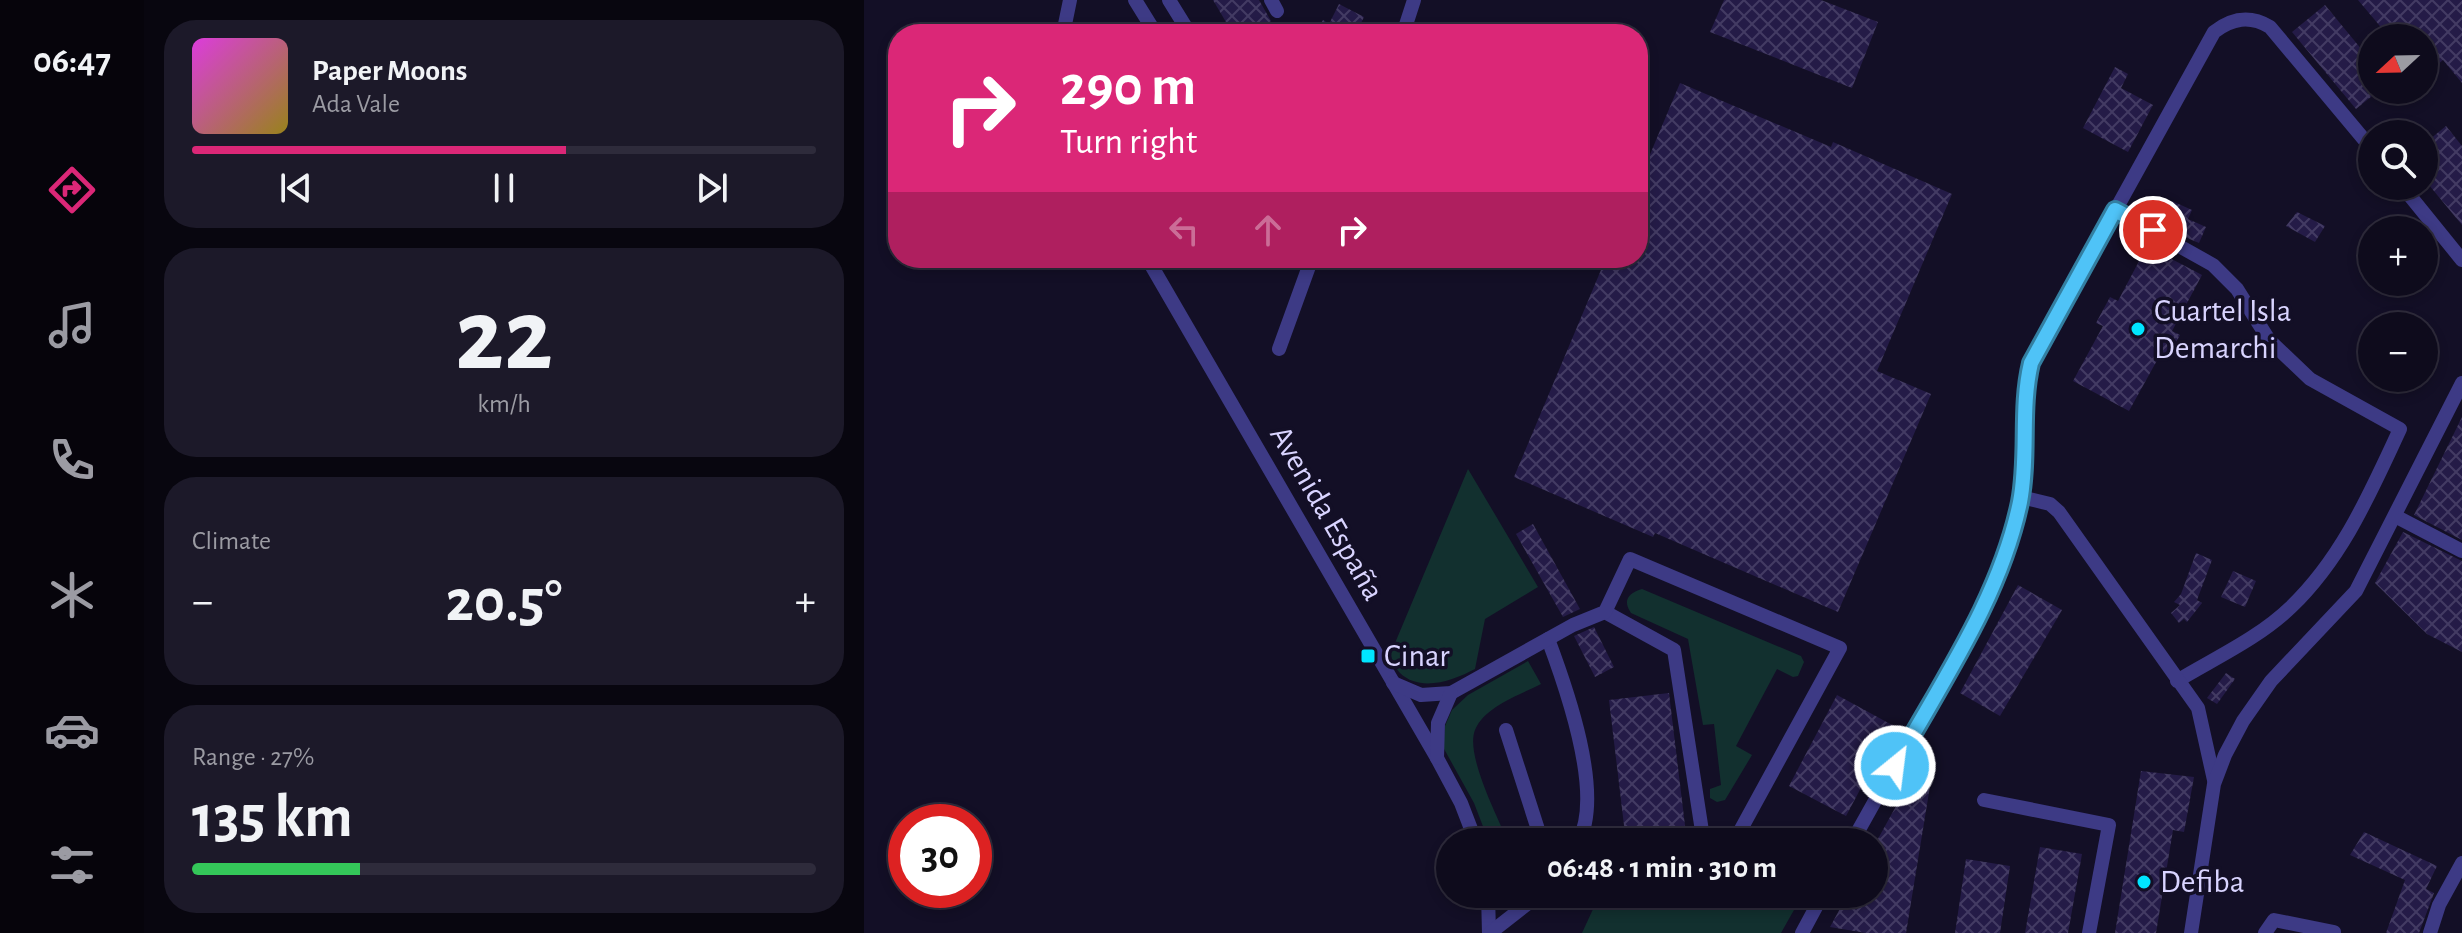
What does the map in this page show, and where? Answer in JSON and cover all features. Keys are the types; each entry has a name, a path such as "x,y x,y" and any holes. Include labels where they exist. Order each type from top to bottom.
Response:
{"street":[{"path":"1065,24 1070,0"},
{"path":"1135,0 1150,24"},
{"path":"1169,0 1184,24"},
{"path":"1406,24 1414,0"},
{"path":"1860,828 1980,613 2002,566 2026,467 2026,385 2031,363 2209,39 2221,26 2238,19 2249,19 2270,27 2358,132"},
{"path":"2413,200 2462,260"},
{"path":"2115,210 2213,265 2237,289 2269,340 2298,368 2325,389 2400,429 2344,543 2307,590 2291,608 2258,633 2177,681"},
{"name":"Avenida España","path":"1153,268 1437,758 1471,828"},
{"path":"1279,349 1308,268"},
{"path":"2191,933 2214,784 2225,755 2243,721 2271,681 2356,591 2462,383"},
{"path":"2021,497 2050,504 2059,512 2198,708 2214,784"},
{"path":"2395,516 2462,551"},
{"path":"1393,683 1421,695 1451,693 1548,639 1605,612 1630,559 1840,648 1742,828"},
{"path":"1605,612 1674,650 1702,828"},
{"path":"1548,639 1579,730 1588,789 1584,828"},
{"path":"1437,758 1438,723 1451,693"},
{"path":"1506,730 1538,828"},
{"path":"1984,800 2109,825 2089,933"},
{"path":"2430,933 2439,905 2462,863"},
{"path":"1489,908 1490,933"},
{"path":"1490,933 1522,908"},
{"path":"1802,933 1815,908"},
{"path":"2265,933 2274,920 2334,932"}],"green space":[{"path":"1468,469 1538,587 1485,619 1475,669 1438,683 1418,682 1400,673 1390,655"},
{"path":"1642,589 1801,656 1804,662 1798,676 1793,677 1777,669 1736,746 1752,755 1725,800 1717,802 1710,798 1710,789 1721,785 1714,724 1703,725 1688,639 1631,613 1628,598"},
{"path":"1528,661 1541,684 1495,708 1475,730 1473,741 1478,770 1502,828 1484,828 1474,803 1443,747 1445,726 1452,710 1468,695"},
{"path":"1594,908 1795,908 1781,933 1582,933"}],"building":[{"path":"1213,0 1259,0 1271,21 1266,24 1227,24"},
{"path":"1724,0 1821,0 1878,22 1852,88 1710,32"},
{"path":"2358,0 2462,0 2462,83 2443,60 2438,64 2438,24 2378,24"},
{"path":"1339,4 1364,17 1360,24 1329,24"},
{"path":"2325,5 2358,45 2358,104 2362,104 2356,109 2292,32"},
{"path":"2115,67 2128,74 2121,88 2153,105 2128,152 2083,128"},
{"path":"1680,83 1831,147 1833,142 1952,194 1877,371 1931,394 1838,612 1655,533 1653,537 1514,477 1602,268 1648,268 1648,159"},
{"path":"2446,126 2462,146 2462,225 2438,196 2438,133"},
{"path":"2172,201 2192,210 2188,219 2206,227 2199,243 2180,235 2184,228 2164,218"},
{"path":"2297,212 2325,226 2315,242 2286,226"},
{"name":"Cuartel Isla Demarchi","path":"2147,246 2202,275 2172,331 2180,335 2167,359 2160,355 2129,411 2073,381 2103,326 2096,323 2110,297 2118,301"},
{"path":"2462,417 2462,540 2414,515"},
{"path":"1533,524 1580,609 1563,617 1516,534"},
{"path":"2403,532 2462,561 2462,652 2427,634 2375,583"},
{"path":"2196,553 2212,560 2197,600 2202,603 2187,622 2184,619 2179,623 2171,613 2180,605 2174,602 2181,594"},
{"path":"2233,571 2256,581 2245,607 2221,597"},
{"path":"2018,585 2062,610 2000,716 1960,693"},
{"path":"1594,627 1614,667 1595,677 1574,636"},
{"path":"2226,673 2235,679 2217,704 2207,698"},
{"path":"1669,693 1685,828 1624,828 1609,700"},
{"path":"1837,695 1894,726 1846,816 1789,786"},
{"path":"1916,770 1932,774 1906,933 1866,933 1830,927 1840,908 1888,908 1888,828 1884,828"},
{"name":"Defiba","path":"2141,771 2194,777 2184,832 2173,830 2156,933 2115,933"},
{"path":"2364,832 2437,866 2426,889 2434,893 2419,933 2386,933 2405,880 2350,855"},
{"path":"2040,847 2082,854 2068,933 2025,933"},
{"path":"1966,859 2010,866 2000,933 1955,933"}],"place":[{"name":"Cuartel Isla Demarchi","path":"2138,329"},
{"name":"Cinar","path":"1368,656"},
{"name":"Defiba","path":"2144,882"}],"route":[{"path":"1895,766 1980,613 2002,566 2015,524 2026,467 2024,411 2031,363 2115,210 2153,230"}]}
